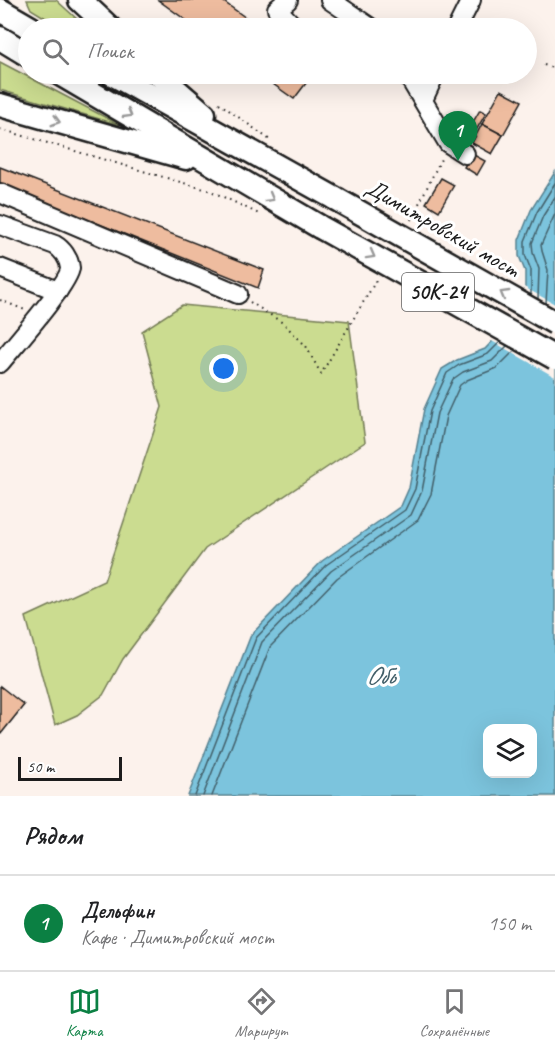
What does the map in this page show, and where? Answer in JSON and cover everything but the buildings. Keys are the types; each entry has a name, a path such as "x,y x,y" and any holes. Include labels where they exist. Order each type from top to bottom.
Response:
{"main road":[{"path":"80,0 99,18"},
{"path":"0,10 18,20"},
{"path":"0,38 18,49"},
{"path":"77,84 220,169"},
{"path":"130,84 237,143"},
{"path":"169,84 237,143"},
{"path":"0,105 220,169"},
{"name":"Димитровский мост","path":"237,143 555,323"},
{"name":"50К-24","path":"220,169 555,358"}],"lane":[{"path":"330,0 356,18"},
{"path":"462,18 471,0"},
{"path":"276,3 287,18"},
{"path":"413,84 448,143 465,154"},
{"path":"423,100 430,84"},
{"path":"0,193 238,294"},
{"path":"0,225 60,248 70,268 68,276 58,291 0,363"},
{"path":"0,268 58,291"}],"path":[{"path":"544,65 555,69"},
{"path":"215,100 270,140"},
{"path":"0,129 211,191 259,213"},
{"path":"410,222 448,143"},
{"path":"238,294 283,323 306,346 321,374 378,277"},
{"path":"0,300 39,315"}],"green space":[{"path":"27,0 56,0 76,18 46,18 31,9"},
{"path":"0,62 18,71 18,84 42,84 120,125 0,90"},
{"path":"182,305 349,321 365,442 205,549 123,659 103,695 77,715 55,725 26,617 104,581 162,407 142,331"}],"water":[{"name":"Обь","path":"555,172 555,796 188,796 251,635 322,561 401,506 409,488 424,409 442,369 457,360 485,349 506,327 525,296 525,271 519,256 519,240 531,210"}],"pier":[{"path":"522,286 555,304 555,377 490,340 504,325 522,295"}],"place":[{"name":"Дельфин","path":"458,161"}]}
